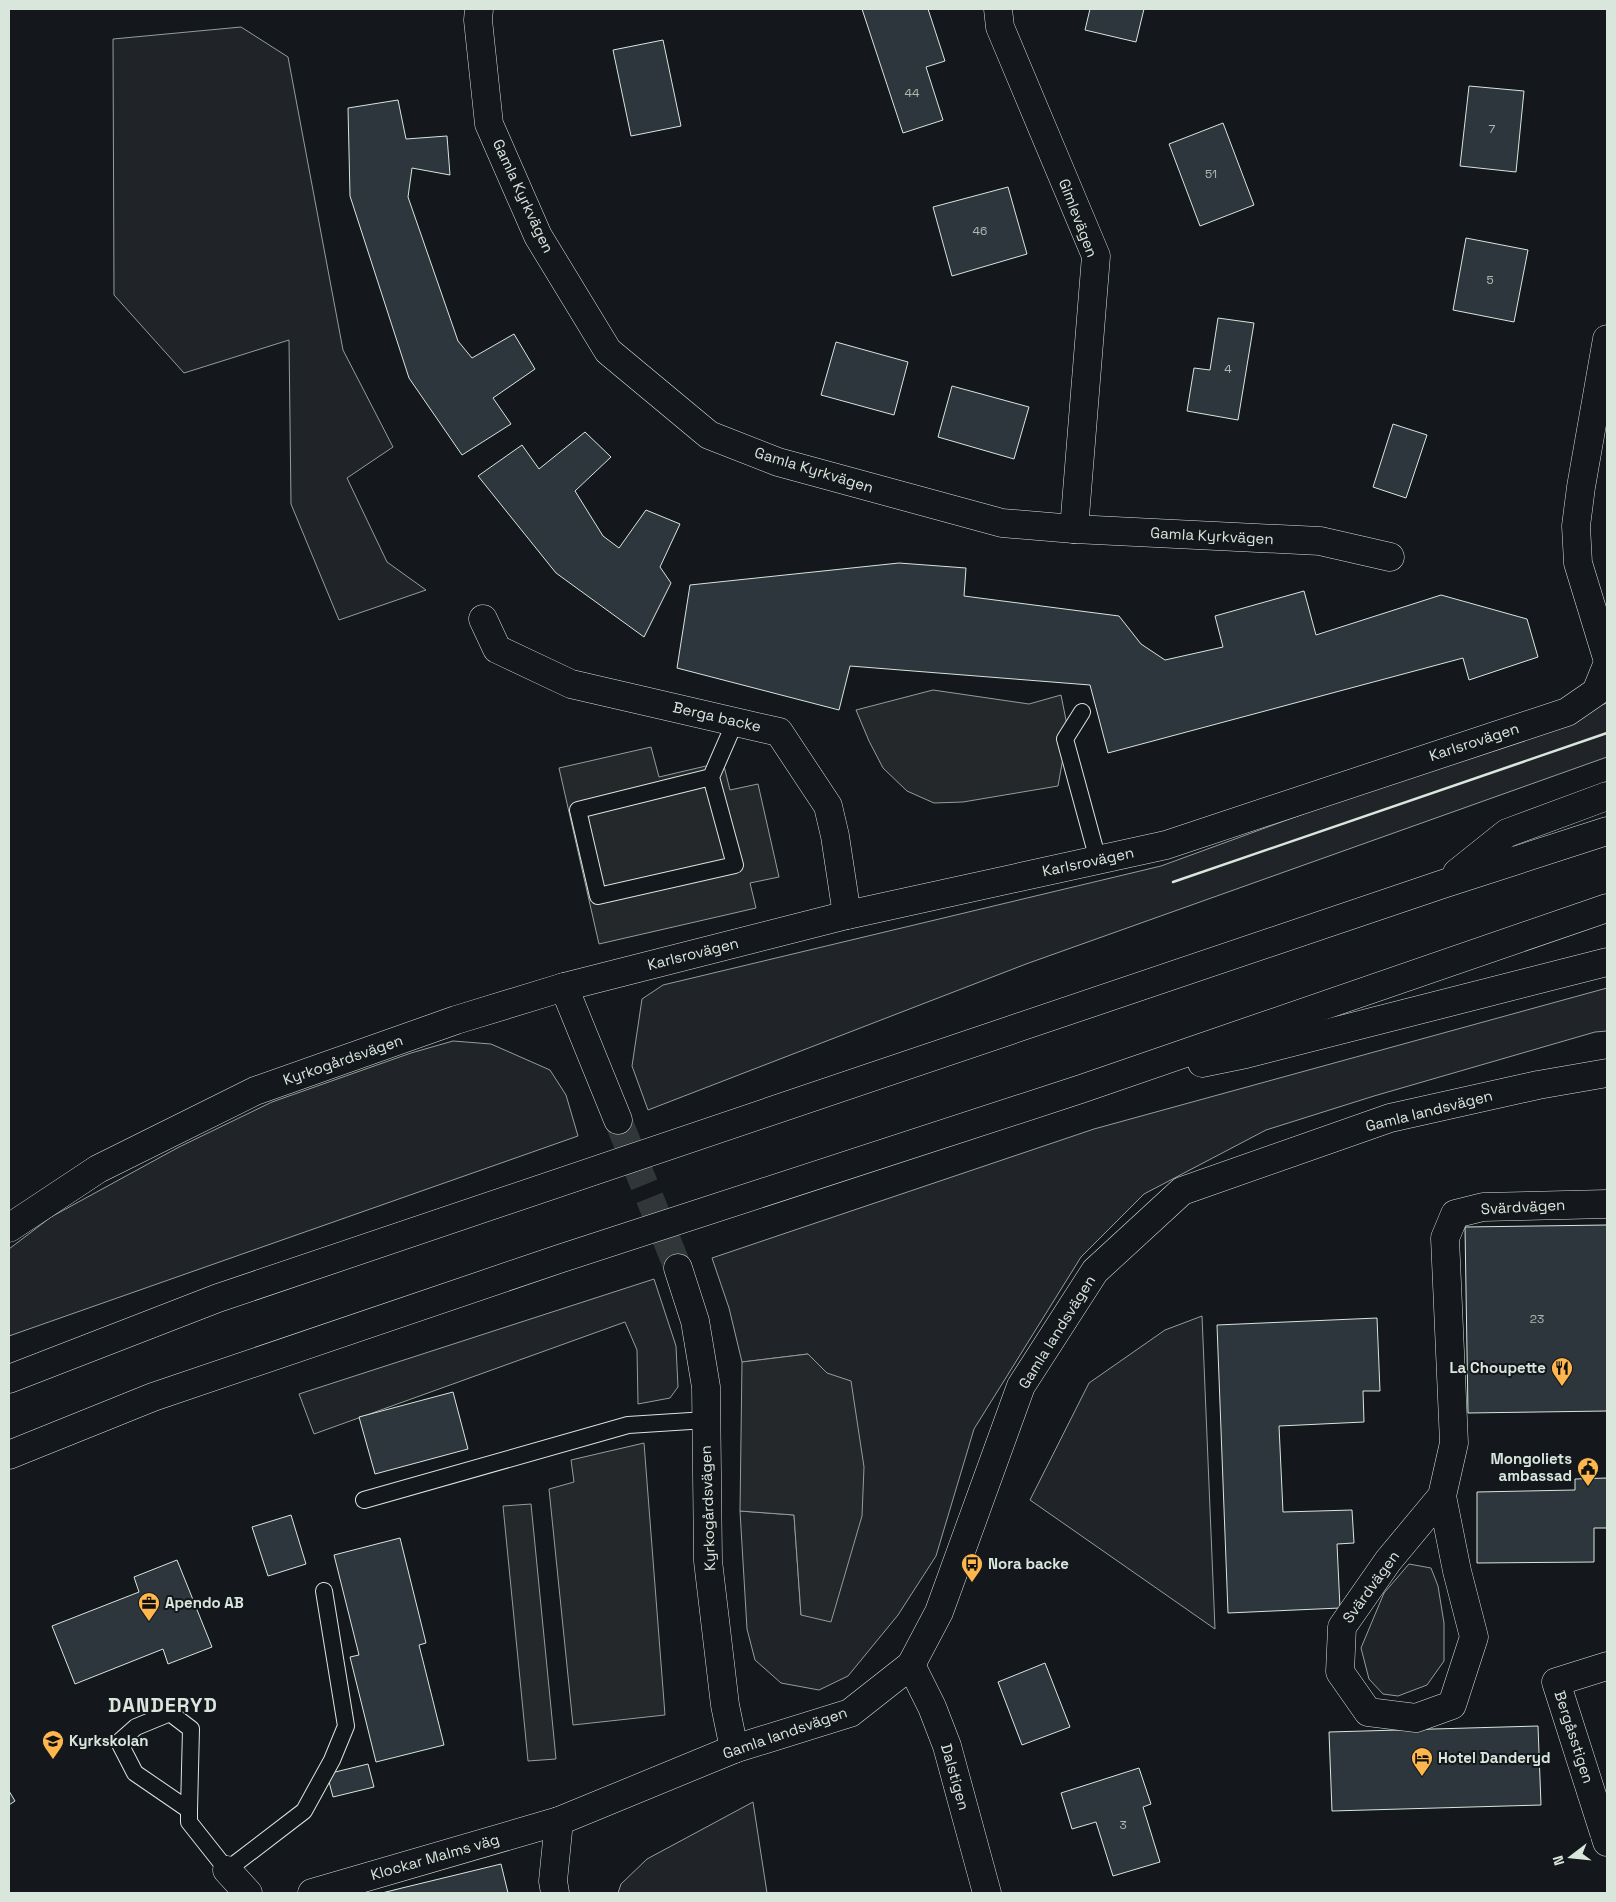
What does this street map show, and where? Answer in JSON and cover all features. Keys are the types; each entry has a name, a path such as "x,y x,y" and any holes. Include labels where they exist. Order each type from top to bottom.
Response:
{"main road":[{"name":"Gamla Kyrkvägen","path":"479,9 478,20 489,124 538,236 608,351 709,435 778,462 1002,523 1074,529 1320,542 1390,556"},
{"name":"Gimlevägen","path":"998,9 1000,27 1096,256 1074,529"},
{"path":"1607,339 1576,526 1578,562 1607,658"},
{"name":"Berga backe","path":"483,619 497,649 571,684 780,732 828,806 835,836 847,915"},
{"name":"Karlsrovägen","path":"564,987 847,915 1166,845 1566,712 1602,690 1607,665"},
{"path":"1442,884 1507,834 1607,796"},
{"path":"9,1379 228,1295 1442,884 1607,831"},
{"path":"9,1455 153,1397 558,1259 1081,1089 1607,908"},
{"path":"1081,1089 1246,1054 1607,962"},
{"path":"564,987 618,1120"},
{"name":"Kyrkogårdsvägen","path":"9,1228 98,1169 255,1092 456,1020 564,987"},
{"name":"Gamla landsvägen","path":"559,1821 734,1749 850,1713 912,1666 939,1612 1021,1386 1095,1271 1182,1191 1390,1118 1538,1085 1607,1073"},
{"name":"Svärdvägen","path":"1442,1496 1388,1561 1342,1627 1340,1672 1368,1712 1416,1718 1452,1705 1474,1637 1457,1571 1442,1496 1454,1443 1445,1238 1456,1214 1484,1207 1607,1204"},
{"name":"Kyrkogårdsvägen","path":"678,1268 695,1321 706,1387 708,1560 725,1704 734,1749"},
{"name":"Dalstigen","path":"912,1666 932,1707 947,1746 987,1893"},
{"name":"Bergåsstigen","path":"1607,1666 1556,1682 1607,1842"},
{"path":"555,1893 553,1881 559,1821"},
{"name":"Klockar Malms väg","path":"312,1893 559,1821"},
{"path":"227,1870 248,1893"}],"lane":[{"path":"1082,712 1065,739 1098,860"},
{"path":"711,777 578,810 598,896 734,865 711,777 735,722"},
{"path":"364,1500 628,1425 706,1420"},
{"path":"189,1810 135,1773 119,1742 136,1727 170,1713 191,1729 189,1822 227,1870 304,1811 332,1760 346,1726 324,1591"}],"shaded area":[{"path":"241,27 288,57 343,350 393,447 347,478 387,562 426,590 339,620 291,504 289,340 184,373 114,295 113,39"},
{"path":"933,690 1029,704 1061,695 1068,730 1058,786 963,802 934,803 907,791 883,768 856,710"},
{"path":"1607,703 1607,757 1026,964 648,1110 632,1066 642,999 663,985 1161,866"},
{"path":"651,747 659,777 723,762 730,790 758,784 779,877 750,883 756,908 599,944 559,768"},
{"path":"1607,988 1607,1031 1595,1032 1374,1096 1266,1130 1144,1194 1081,1257 974,1429 936,1556 898,1615 848,1676 819,1690 781,1683 755,1660 747,1629 740,1511 794,1515 801,1615 827,1373 808,1354 742,1362 729,1308 712,1258 1094,1129"},
{"path":"453,1041 491,1044 550,1070 566,1095 578,1136 9,1336 9,1249 51,1217 179,1147 272,1102 411,1053"},
{"path":"654,1279 676,1346 678,1387 670,1398 638,1404 637,1350 625,1322 314,1434 299,1394"},
{"path":"1202,1316 1215,1629 1030,1500 1089,1383 1165,1330"},
{"path":"808,1354 827,1373 851,1381 864,1467 862,1516 831,1622 801,1615 794,1515 740,1511 742,1362"},
{"path":"644,1443 665,1715 573,1725 549,1489 574,1482 571,1460"},
{"path":"531,1504 556,1759 528,1761 503,1506"},
{"path":"1409,1564 1431,1568 1438,1586 1444,1623 1444,1661 1427,1685 1398,1696 1383,1694 1369,1679 1361,1648 1384,1593"},
{"path":"753,1802 767,1893 618,1893 621,1884 647,1859"}],"building":[{"path":"862,9 928,9 945,61 926,67 943,120 903,133"},
{"path":"1090,9 1144,9 1136,42 1085,30"},
{"path":"663,40 681,126 631,136 613,50"},
{"path":"1469,86 1524,91 1516,172 1460,166"},
{"path":"398,100 406,139 447,136 450,175 412,168 408,197 458,341 472,358 514,334 535,369 493,398 511,424 462,455 409,378 350,196 348,108"},
{"path":"1223,123 1254,205 1200,226 1169,144"},
{"path":"1008,187 1027,254 952,276 933,207"},
{"path":"1466,238 1528,250 1514,322 1453,310"},
{"path":"1218,318 1254,323 1238,420 1187,411 1194,368 1210,370"},
{"path":"836,342 908,362 894,415 821,395"},
{"path":"952,386 1029,407 1014,459 938,437"},
{"path":"1393,424 1427,435 1406,498 1373,487"},
{"path":"585,432 611,457 575,491 603,536 619,548 646,510 680,524 660,567 671,583 644,637 556,573 478,476 522,445 539,469"},
{"path":"899,563 966,568 964,596 1119,616 1141,644 1165,660 1223,647 1215,616 1304,591 1316,635 1441,595 1527,619 1538,657 1469,680 1463,658 1108,753 1090,685 850,666 839,710 677,668 690,585"},
{"path":"1607,1225 1607,1411 1468,1413 1465,1227"},
{"path":"1377,1318 1380,1391 1363,1391 1364,1422 1279,1426 1283,1512 1352,1510 1354,1543 1337,1544 1340,1608 1228,1613 1217,1325"},
{"path":"453,1392 468,1449 375,1474 359,1417"},
{"path":"1607,1478 1607,1528 1594,1528 1594,1562 1477,1563 1477,1492 1575,1490 1575,1479"},
{"path":"291,1515 306,1564 268,1576 252,1527"},
{"path":"400,1538 426,1643 419,1645 444,1745 376,1762 350,1657 359,1655 334,1555"},
{"path":"177,1560 212,1647 168,1664 163,1649 75,1684 52,1626 139,1592 134,1577"},
{"path":"1045,1663 1070,1727 1022,1745 998,1682"},
{"path":"1538,1726 1541,1805 1332,1811 1329,1732"},
{"path":"368,1764 374,1787 333,1797 327,1774"},
{"path":"1139,1768 1151,1804 1143,1807 1160,1862 1113,1876 1096,1822 1072,1829 1061,1793"},
{"path":"9,1791 15,1801 9,1805"},
{"path":"501,1864 508,1893 382,1893 402,1888"}],"tunnel":[{"path":"618,1120 678,1268"}],"wall":[{"path":"1173,882 1607,733"}],"place":[{"name":"La Choupette","path":"1562,1387"},
{"name":"Mongoliets ambassad","path":"1588,1487"},
{"name":"Nora backe","path":"972,1583"},
{"name":"Apendo AB","path":"149,1622"},
{"name":"Kyrkskolan","path":"53,1760"},
{"name":"Hotel Danderyd","path":"1422,1777"}],"district":[{"name":"DANDERYD","path":"163,1705"}]}
